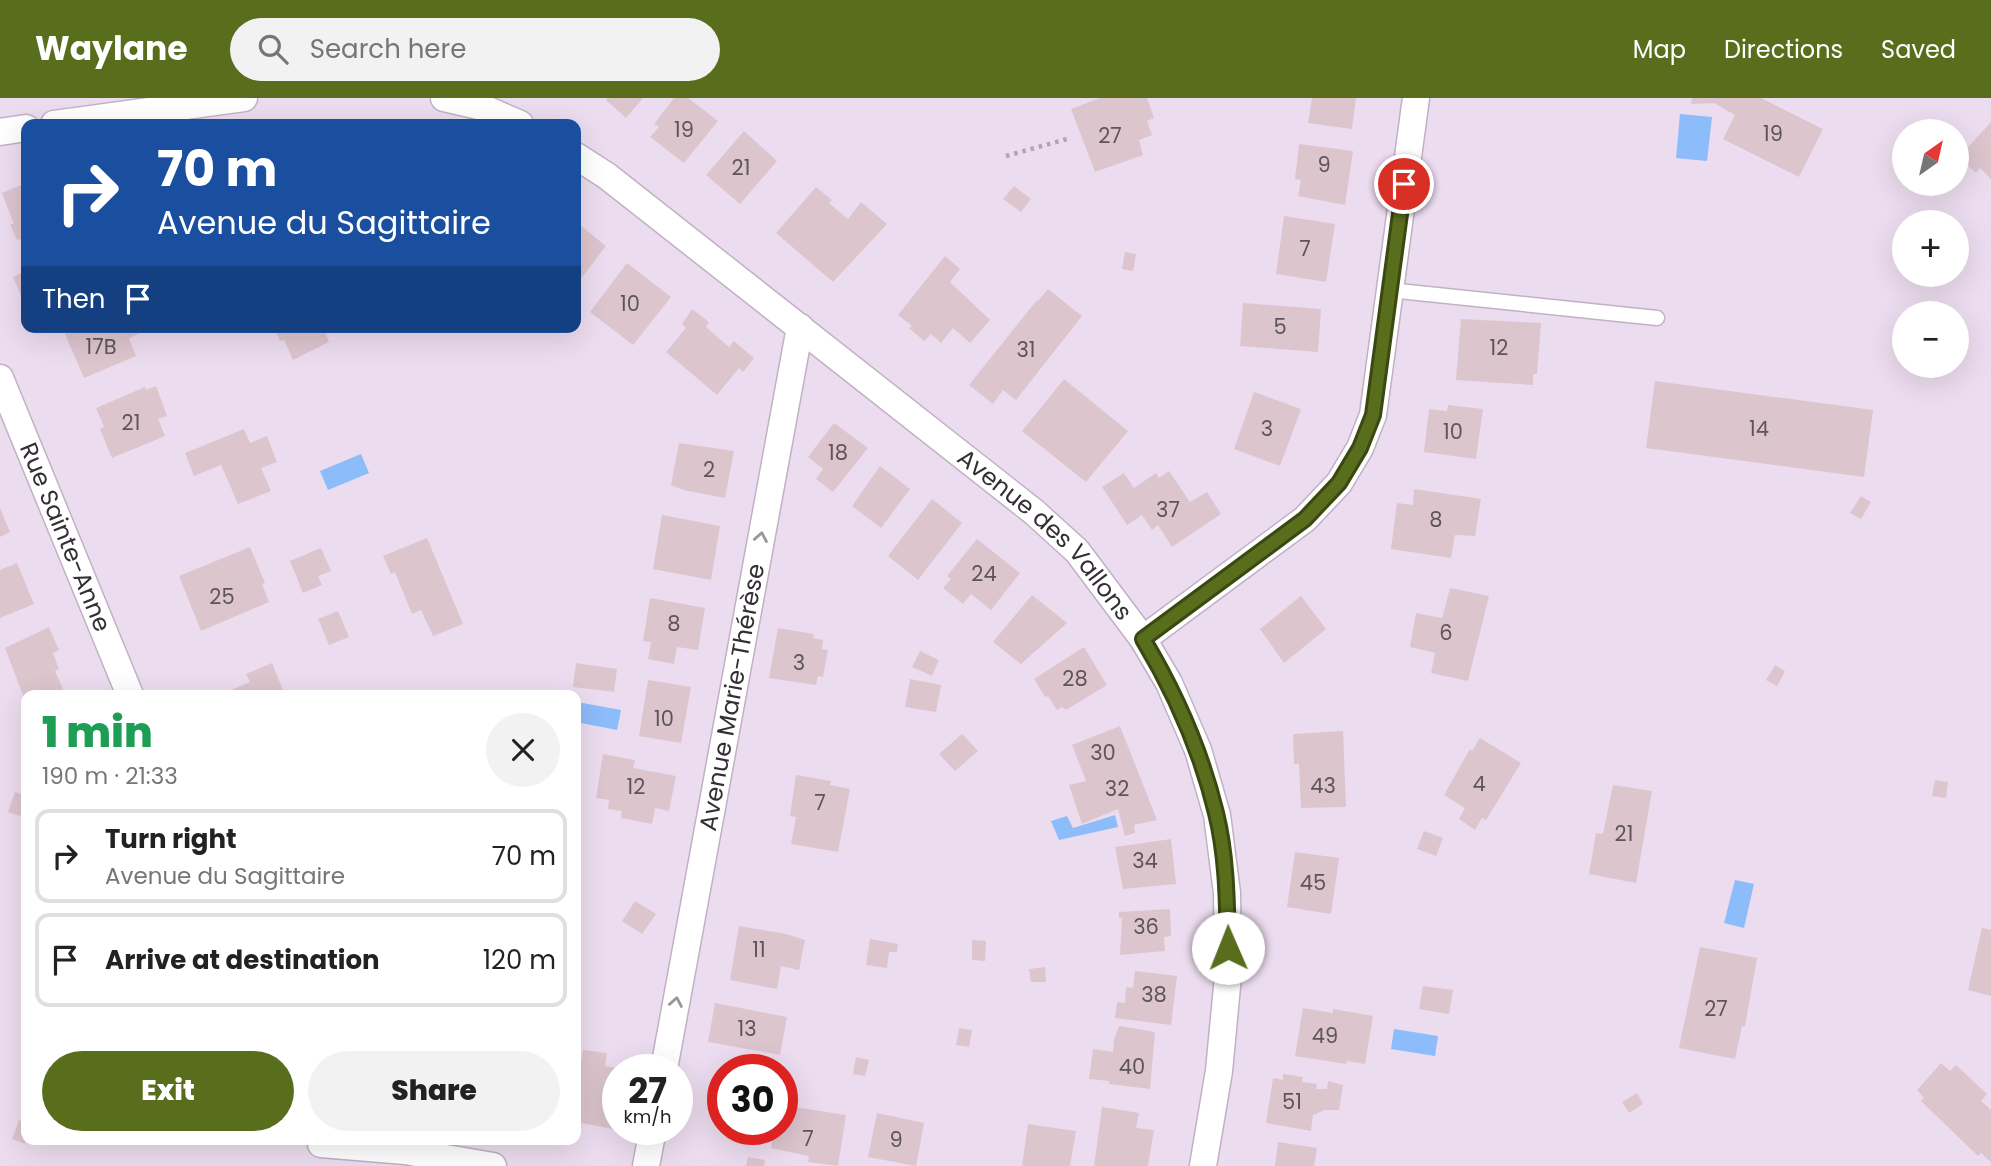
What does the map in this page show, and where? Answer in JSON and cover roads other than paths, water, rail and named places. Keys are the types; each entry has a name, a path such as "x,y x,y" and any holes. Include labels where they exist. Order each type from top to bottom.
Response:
{"street":[{"path":"91,119 244,98"},
{"path":"444,98 479,106 509,119"},
{"path":"1143,639 1305,519 1339,483 1360,448 1373,415 1416,98"},
{"path":"0,132 21,129"},
{"name":"Avenue des Vallons","path":"581,159 607,176 800,327 1051,528 1077,551 1143,639 1169,683 1198,750 1217,815 1227,893 1228,976 1219,1071 1203,1166"},
{"name":"Avenue Marie-Thérèse","path":"667,1054 800,327"},
{"name":"Rue Sainte-Anne","path":"0,378 128,690"},
{"path":"646,1166 650,1145"},
{"path":"323,1150 405,1151 493,1166"}],"lane":[{"path":"1389,290 1657,318"}],"water":[{"path":"1680,114 1712,117 1707,161 1676,158"},
{"path":"361,454 369,473 328,490 320,471"},
{"path":"581,703 621,710 617,730 581,723"},
{"path":"1115,815 1118,827 1059,840 1051,821 1067,816 1073,828"},
{"path":"1735,880 1754,884 1744,928 1724,923"},
{"path":"1394,1029 1438,1036 1435,1056 1391,1049"}]}
